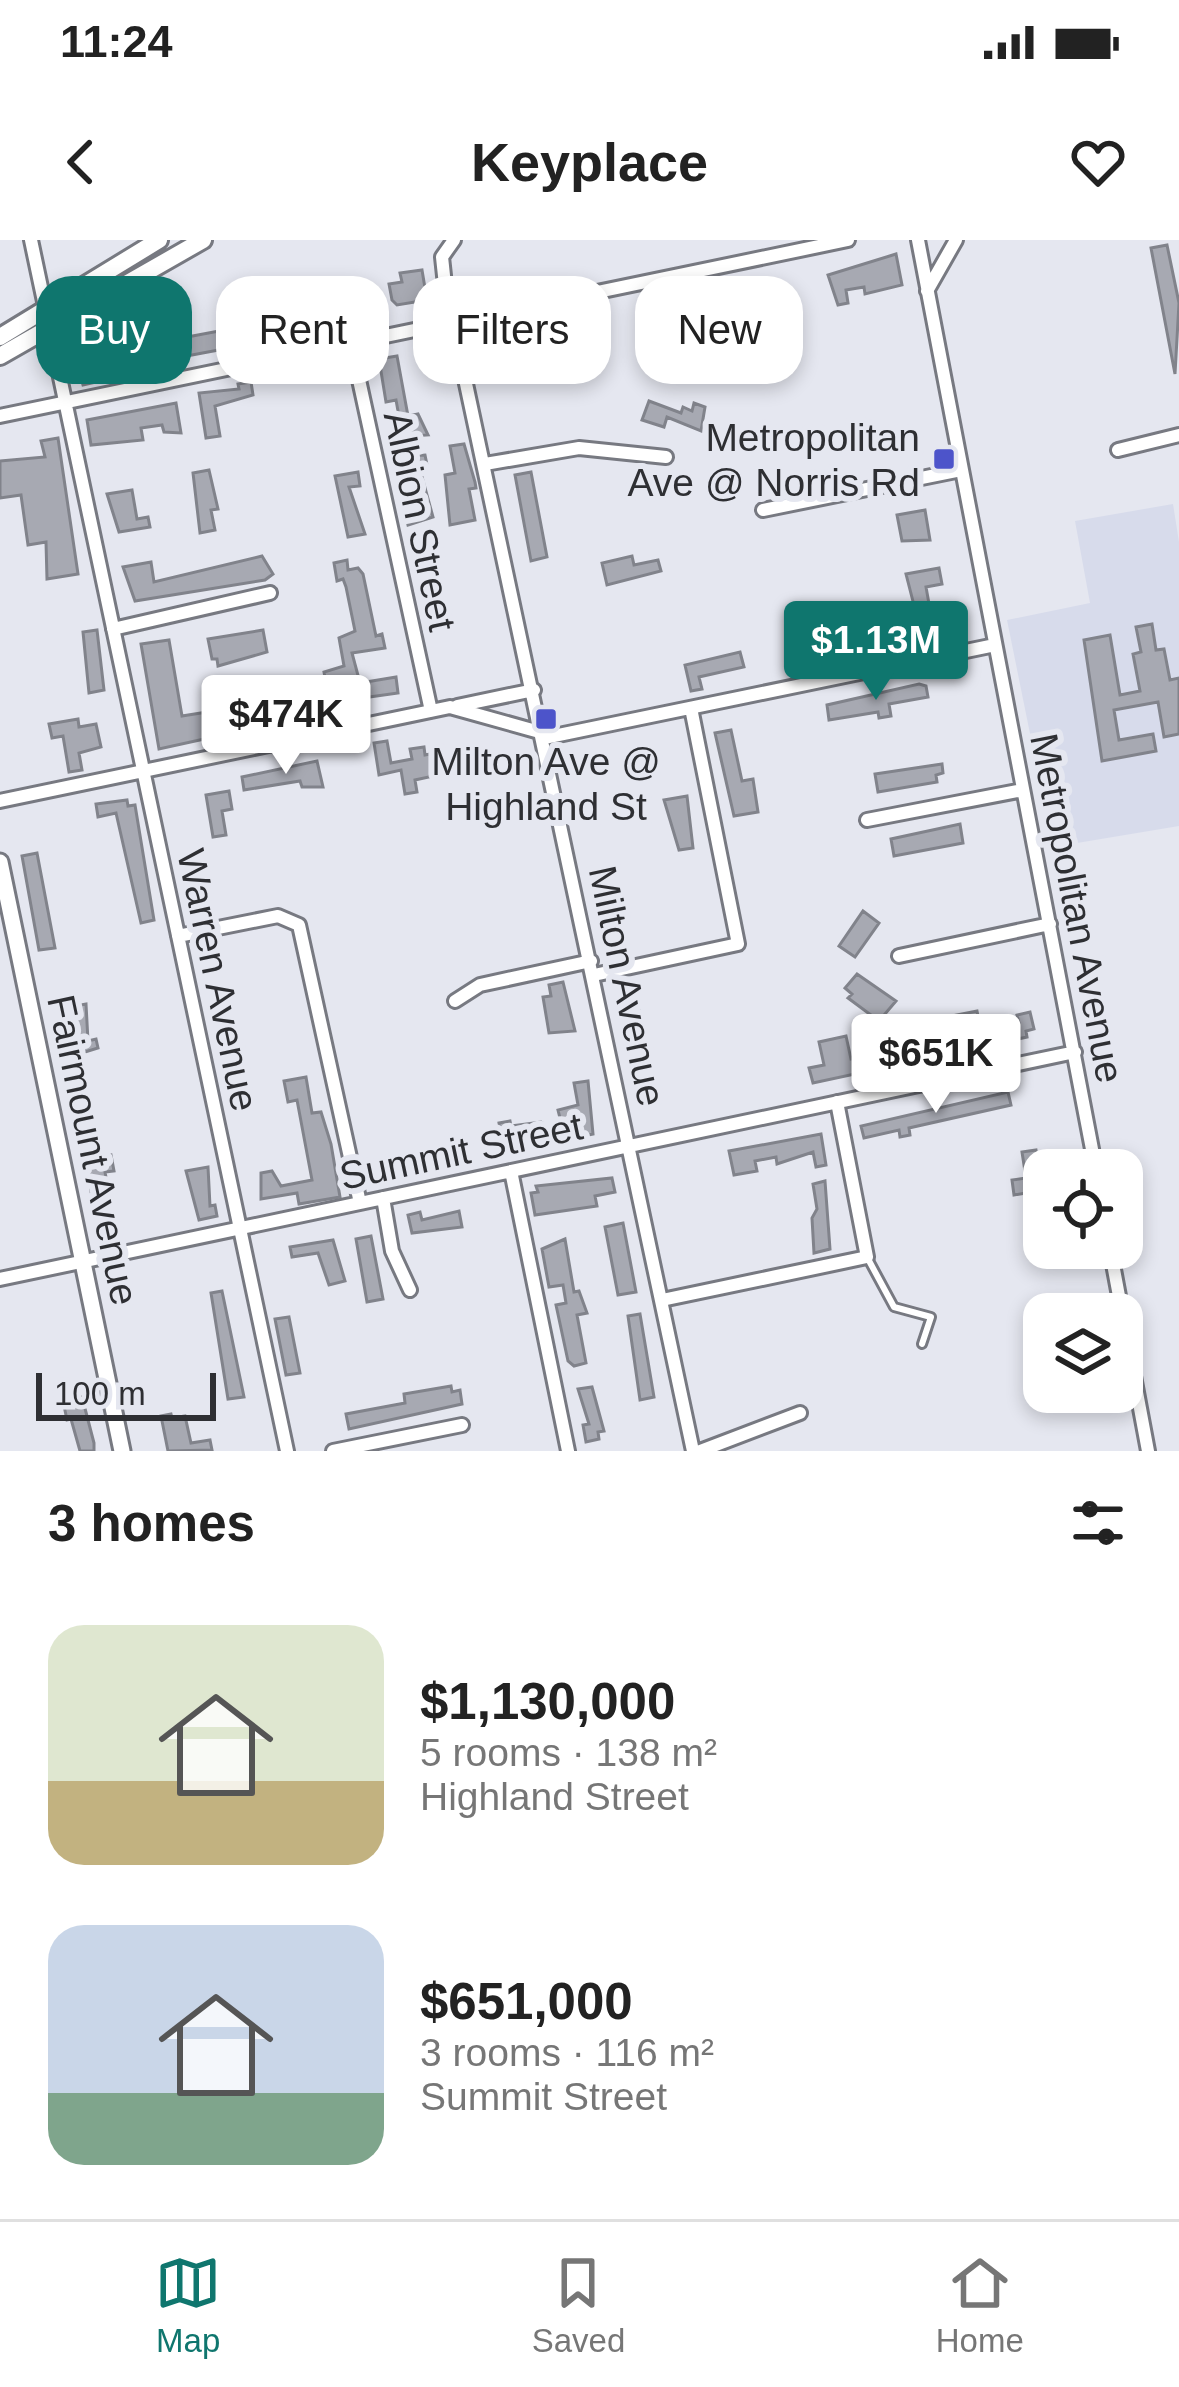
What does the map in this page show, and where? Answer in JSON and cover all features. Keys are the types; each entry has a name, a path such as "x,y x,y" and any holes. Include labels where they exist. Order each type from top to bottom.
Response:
{"main road":[{"path":"99,276 159,240"},
{"path":"140,276 203,240"},
{"path":"0,337 36,314"},
{"path":"0,356 36,335"}],"street":[{"name":"Warren Avenue","path":"31,240 39,276"},
{"name":"Milton Avenue","path":"445,276 442,262 454,240"},
{"path":"611,289 848,240"},
{"name":"Metropolitan Avenue","path":"919,240 1092,1149"},
{"path":"927,292 956,240"},
{"path":"0,416 216,371"},
{"name":"Warren Avenue","path":"62,384 286,1451"},
{"name":"Albion Street","path":"360,384 431,711"},
{"name":"Milton Avenue","path":"467,384 696,1451"},
{"path":"1118,450 1179,435"},
{"path":"485,464 579,448 666,457"},
{"path":"763,510 962,470"},
{"path":"113,629 270,593"},
{"path":"450,707 544,735 995,645"},
{"path":"0,801 534,690"},
{"path":"454,1001 480,985 738,944 691,708"},
{"path":"867,820 1024,790"},
{"name":"Fairmount Avenue","path":"0,862 122,1451"},
{"path":"178,936 278,916 299,925 360,1203"},
{"path":"899,956 1050,924"},
{"name":"Summit Street","path":"0,1280 1075,1052"},
{"path":"662,1300 867,1257 837,1102"},
{"path":"511,1171 568,1451"},
{"path":"382,1198 392,1251 410,1290"},
{"path":"1114,1269 1148,1451"},
{"path":"696,1451 800,1413"},
{"path":"333,1451 462,1425"}],"lane":[{"path":"867,1257 894,1307 931,1317 922,1344"}],"shaded area":[{"path":"1173,504 1179,542 1179,826 1053,847 1007,620 1090,603 1075,521"}],"building":[{"path":"1167,245 1179,303 1175,374 1151,248"},
{"path":"896,254 902,285 865,294 864,287 846,290 848,303 838,305 828,275"},
{"path":"422,270 423,276 413,276 413,302 397,305 389,284 402,282 400,273"},
{"path":"216,332 216,350 192,355 192,336"},
{"path":"397,356 408,416 418,414 428,435 395,437 393,423 400,422 396,400 386,402 383,384 389,384 389,357"},
{"path":"238,384 251,384 253,395 215,406 220,436 206,438 199,393 239,389"},
{"path":"649,401 681,413 683,407 692,411 694,403 705,407 701,431 667,417 664,427 642,420"},
{"path":"176,403 181,433 164,432 162,425 141,428 143,440 91,445 87,420"},
{"path":"58,438 78,574 47,579 46,542 28,545 21,495 0,498 0,461 45,457 41,441"},
{"path":"464,444 476,488 469,489 475,520 450,525 445,475 455,473 450,446"},
{"path":"425,455 427,465 419,466 433,517 408,525 392,457"},
{"path":"209,470 218,509 211,510 215,530 200,533 193,473"},
{"path":"358,472 360,486 349,487 365,534 348,537 335,476"},
{"path":"531,472 547,557 531,561 515,475"},
{"path":"132,490 137,519 148,517 150,527 119,532 107,494"},
{"path":"925,510 930,540 902,541 897,515"},
{"path":"262,556 273,574 265,580 135,601 123,567 151,562 154,582"},
{"path":"632,556 634,565 658,560 661,571 607,585 602,563"},
{"path":"347,560 348,570 358,568 363,574 376,636 382,634 385,648 352,653 360,683 396,677 398,693 348,700 344,680 326,683 324,672 344,666 339,638 355,631 346,587 343,579 337,581 334,563"},
{"path":"939,568 942,584 926,587 931,615 917,617 906,574"},
{"path":"1152,624 1156,650 1164,649 1170,680 1179,678 1179,734 1164,737 1158,702 1114,710 1119,740 1153,734 1156,751 1102,761 1084,640 1110,635 1120,695 1140,691 1133,654 1141,652 1136,627"},
{"path":"97,630 104,690 89,693 83,632"},
{"path":"263,630 267,652 218,666 217,659 212,659 208,639"},
{"path":"169,640 182,716 232,708 236,732 159,749 141,644"},
{"path":"740,652 744,667 699,677 702,689 691,691 685,665"},
{"path":"926,686 928,697 889,704 891,716 879,718 878,712 829,720 827,705"},
{"path":"272,694 274,704 305,699 307,712 256,720 254,705 261,704 259,696"},
{"path":"78,719 79,727 96,724 101,747 79,753 82,770 69,772 63,736 52,738 49,724"},
{"path":"731,730 742,781 753,779 758,812 734,816 715,733"},
{"path":"387,741 391,763 412,759 410,749 424,747 425,755 430,754 433,770 429,777 415,780 417,792 405,794 401,770 379,775 374,743"},
{"path":"317,761 323,787 302,787 300,781 244,790 242,777"},
{"path":"942,764 937,782 878,792 875,774"},
{"path":"229,791 232,809 222,811 226,835 213,837 206,795"},
{"path":"687,796 693,848 679,850 664,800"},
{"path":"127,800 128,806 135,805 154,920 141,923 116,813 98,817 96,804"},
{"path":"960,824 963,843 894,856 891,839"},
{"path":"37,853 55,948 39,950 22,856"},
{"path":"863,911 879,923 855,957 839,946"},
{"path":"857,974 896,1001 879,1021 848,998 852,994 845,988"},
{"path":"563,982 575,1031 549,1033 543,997 551,996 549,985"},
{"path":"636,996 646,1045 630,1049 620,999"},
{"path":"86,1004 88,1041 96,1039 98,1048 72,1056 69,1041 79,1039 76,1020 66,1022 64,1008"},
{"path":"977,1011 981,1031 1019,1023 1017,1015 1030,1012 1034,1029 1026,1031 1027,1037 813,1083 809,1068 824,1065 819,1042 846,1036 851,1059 904,1048 900,1026 910,1024 913,1045 956,1036 952,1016"},
{"path":"306,1077 312,1113 321,1112 331,1144 340,1197 299,1204 297,1193 261,1199 261,1173 272,1171 281,1186 312,1180 297,1100 288,1102 284,1081"},
{"path":"588,1081 593,1134 579,1137 576,1118 561,1122 558,1110 578,1105 574,1083"},
{"path":"1008,1092 1011,1105 909,1128 910,1135 900,1137 899,1130 864,1138 861,1126"},
{"path":"510,1121 511,1126 541,1122 547,1126 550,1142 503,1146 499,1123"},
{"path":"821,1134 826,1165 816,1167 813,1152 777,1164 776,1157 755,1161 757,1171 734,1175 729,1151"},
{"path":"111,1155 114,1171 105,1172 110,1198 92,1201 88,1159"},
{"path":"208,1167 210,1206 215,1205 217,1216 199,1220 186,1171"},
{"path":"612,1178 615,1192 595,1196 597,1206 535,1215 531,1193 538,1192 536,1186"},
{"path":"1023,1178 1023,1193 1014,1195 1012,1180"},
{"path":"825,1181 830,1249 814,1253 812,1218 817,1209 813,1184"},
{"path":"459,1211 462,1227 412,1233 408,1215 420,1212 422,1220"},
{"path":"623,1223 636,1292 618,1295 605,1227"},
{"path":"371,1236 383,1299 367,1302 356,1239"},
{"path":"565,1239 574,1292 579,1291 587,1313 577,1315 586,1363 574,1366 568,1361 556,1305 566,1303 563,1285 549,1287 542,1249"},
{"path":"333,1240 345,1281 329,1285 318,1253 292,1257 290,1247"},
{"path":"222,1291 244,1397 228,1399 211,1293"},
{"path":"640,1314 654,1397 640,1400 628,1316"},
{"path":"289,1317 300,1373 286,1375 275,1319"},
{"path":"451,1386 452,1392 460,1390 462,1404 349,1429 346,1414 405,1403 404,1394"},
{"path":"592,1387 604,1431 598,1432 599,1439 586,1442 583,1425 589,1424 578,1389"},
{"path":"82,1397 94,1451 80,1451 71,1419 67,1420 63,1401"},
{"path":"171,1414 172,1418 185,1416 191,1443 210,1440 212,1450 168,1451 161,1416"}],"place":[{"name":"Metropolitan Ave @ Norris Rd","path":"944,459"},
{"name":"Milton Ave @ Highland St","path":"546,719"}]}
